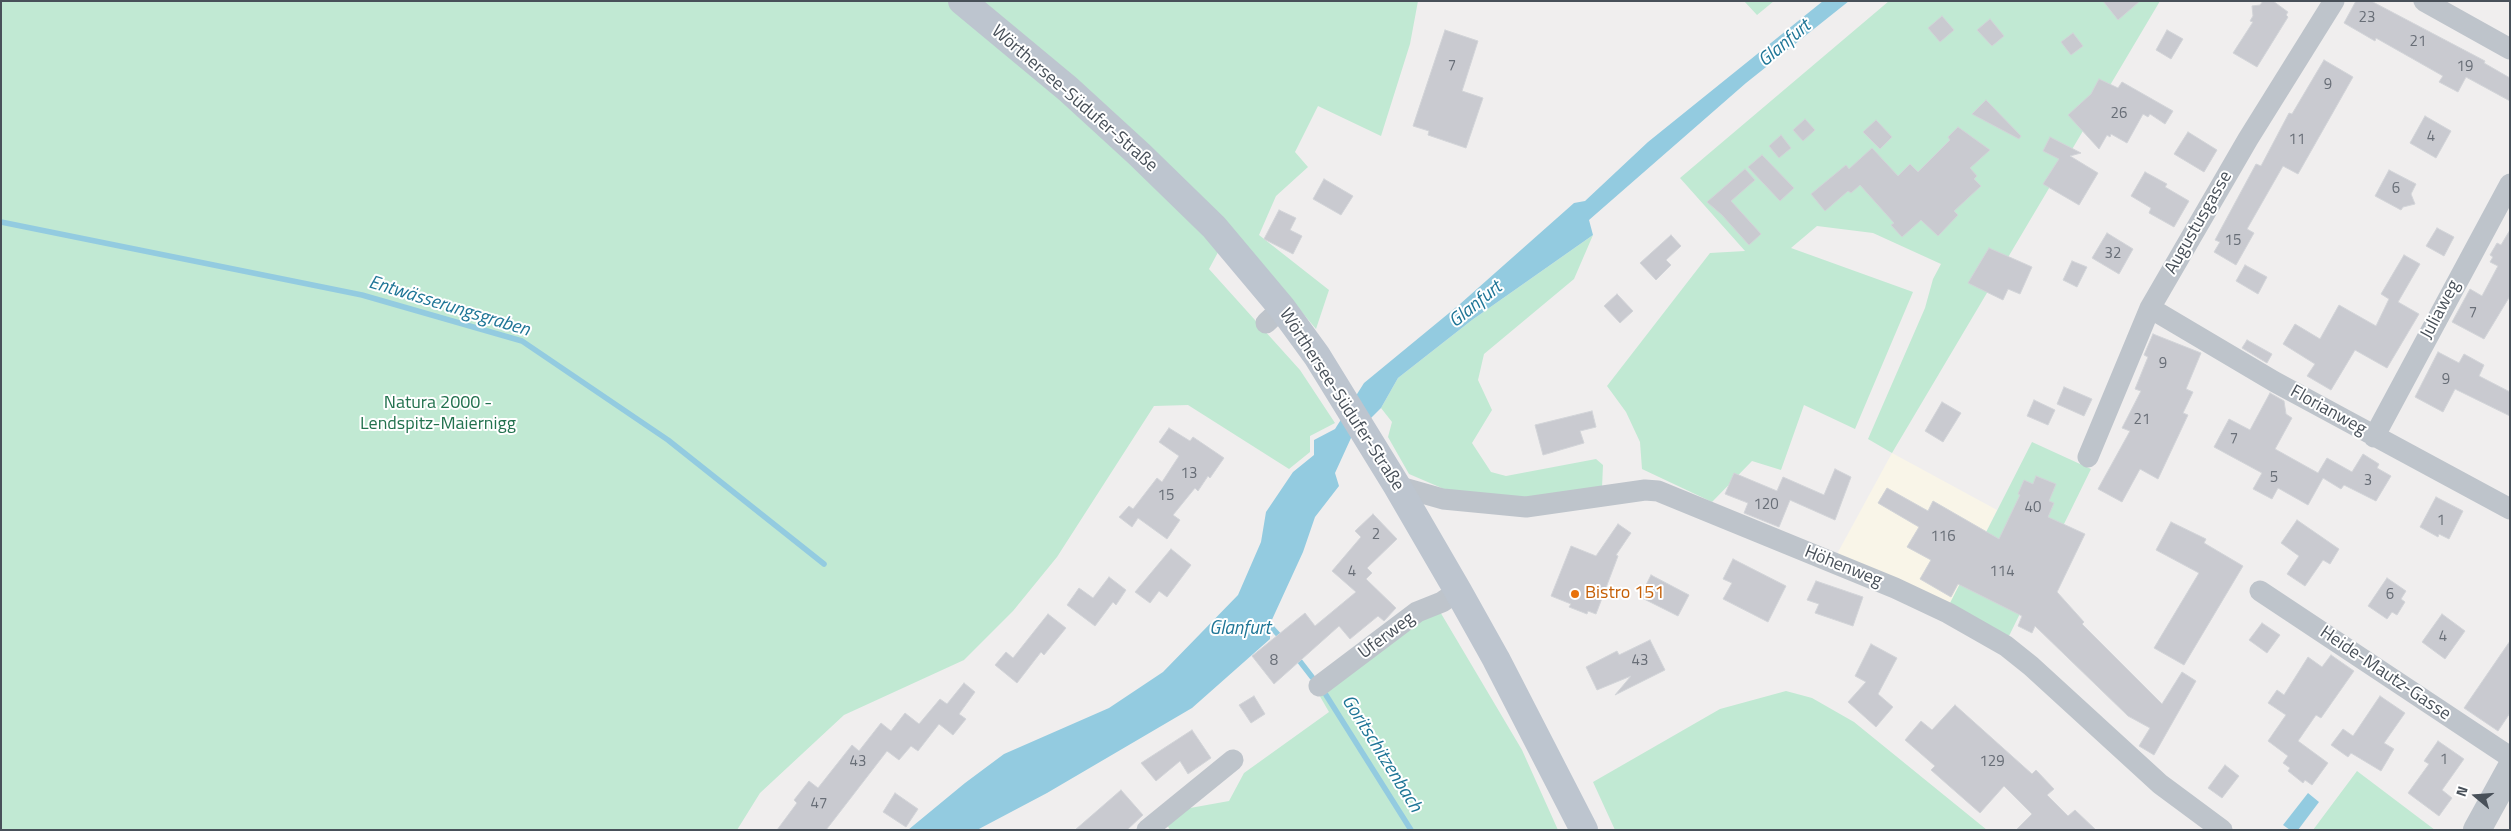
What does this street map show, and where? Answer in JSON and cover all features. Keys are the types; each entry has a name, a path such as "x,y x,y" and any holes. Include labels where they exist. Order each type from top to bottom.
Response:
{"main road":[{"name":"Wörthersee-Südufer-Straße","path":"962,1 1068,88 1214,227 1274,315 1317,356 1458,591 1496,659 1584,830"}],"street":[{"name":"Augustusgasse","path":"2088,457 2150,308 2248,139 2334,1"},
{"path":"2424,1 2510,49"},
{"name":"Juliaweg","path":"2374,437 2510,184"},
{"name":"Florianweg","path":"2150,308 2275,382 2510,509"},
{"name":"Höhenweg","path":"1396,486 1443,499 1526,507 1645,490 1658,491 1895,588 1948,613 2006,646 2031,666 2160,784 2222,830"},
{"name":"Uferweg","path":"1319,686 1417,612 1442,602 1458,591"},
{"name":"Heide-Mautz-Gasse","path":"2260,591 2510,757"},
{"path":"1149,829 1233,760"},
{"path":"2477,830 2510,770"}],"shaded area":[{"path":"1892,453 1997,510 1949,605 1837,554"}],"green space":[{"name":"Natura 2000 - Lendspitz-Maiernigg","path":"1,1 1418,1 1410,44 1381,136 1318,106 1295,152 1308,167 1276,196 1259,235 1329,290 1316,329 1231,228 1209,269 1300,370 1335,423 1310,436 1310,452 1289,469 1188,405 1154,406 1057,557 1013,611 964,660 844,715 760,793 737,830 1,830"},
{"path":"1744,1 1774,1 1757,15"},
{"path":"1889,1 2160,1 1892,453 1868,439 1925,308 1933,279 1941,264 1873,233 1817,226 1791,248 1913,292 1855,429 1804,405 1781,470 1752,461 1712,502 1642,469 1640,442 1626,412 1607,386 1710,253 1745,251 1680,178"},
{"path":"1593,235 1574,279 1484,354 1478,380 1492,410 1472,443 1491,472 1506,476 1596,459 1603,465 1602,488 1526,500 1444,489 1409,474 1388,437 1392,422 1381,408 1398,378 1472,320"},
{"path":"2032,442 2091,469 2009,636 1949,605"},
{"path":"1439,610 1522,750 1558,830 1170,830 1165,821 1179,810 1229,801 1244,773 1329,712 1318,693 1423,616"},
{"path":"1786,691 1812,698 1854,722 1987,830 1615,830 1593,782 1720,709"},
{"path":"2357,771 2435,830 2313,830"}],"water":[{"name":"Glanfurt","path":"1823,1 1849,1 1746,83 1589,220 1593,235 1472,320 1398,378 1381,408 1351,438 1335,473 1339,486 1315,517 1303,552 1270,624 1270,639 1192,708 1047,793 977,830 908,830 1004,754 1109,708 1163,672 1238,595 1261,542 1266,512 1293,472 1314,455 1314,440 1335,429 1364,383 1460,304 1574,203 1585,201 1648,142"},
{"path":"2308,793 2319,802 2298,830 2290,830 2283,825"}],"building":[{"path":"2103,1 2140,1 2118,20"},
{"path":"2263,1 2273,1 2288,12 2286,15 2288,17 2257,67 2233,53 2253,22 2250,21 2253,16 2252,6 2260,5"},
{"path":"2356,1 2371,1 2485,61 2484,63 2510,78 2510,101 2466,77 2458,92 2439,82 2443,76 2376,38 2375,41 2344,23"},
{"path":"1942,16 1954,30 1940,42 1928,28"},
{"path":"1990,19 2004,36 1992,46 1977,30"},
{"path":"1445,30 1478,41 1462,91 1483,98 1466,148 1428,135 1429,131 1413,126"},
{"path":"2167,30 2183,39 2171,59 2156,50"},
{"path":"2073,33 2083,46 2071,55 2061,42"},
{"path":"2324,60 2353,77 2298,174 2283,166 2247,229 2254,233 2236,265 2214,252 2220,242 2215,240 2256,164 2261,166 2289,113 2292,114"},
{"path":"2099,79 2118,88 2122,82 2173,111 2165,124 2150,114 2148,117 2143,114 2127,143 2111,134 2110,137 2107,135 2099,149 2068,115 2091,94"},
{"path":"1986,100 2021,136 2019,139 1972,114"},
{"path":"2425,116 2451,131 2436,158 2410,143"},
{"path":"1805,119 1815,130 1803,141 1793,130"},
{"path":"1876,120 1892,137 1880,149 1863,132"},
{"path":"1958,127 1990,150 1970,168 1977,176 1974,179 1981,186 1954,211 1958,215 1938,236 1921,220 1902,237 1891,225 1894,223 1860,185 1851,193 1848,191 1825,211 1811,194 1846,165 1849,169 1872,148 1898,176 1910,164 1918,172 1950,140 1948,137"},
{"path":"2188,132 2217,150 2204,172 2174,154"},
{"path":"1781,135 1791,148 1779,158 1769,146"},
{"path":"2050,137 2081,153 2070,156 2098,173 2079,205 2043,184 2059,159 2043,151"},
{"path":"1762,155 1794,188 1780,201 1748,167"},
{"path":"1745,169 1755,180 1731,201 1761,234 1749,245 1722,215 1707,202"},
{"path":"2389,170 2416,184 2411,194 2415,204 2403,207 2401,210 2375,196"},
{"path":"2145,172 2167,184 2165,187 2189,201 2174,227 2149,213 2151,208 2131,196"},
{"path":"1324,179 1353,196 1341,215 1313,199"},
{"path":"1279,210 1296,218 1290,230 1302,236 1293,254 1264,239"},
{"path":"2437,228 2454,237 2444,256 2426,246"},
{"path":"2510,230 2510,296 2484,339 2452,322 2470,289 2482,296 2498,266 2490,262 2493,257 2490,255 2497,243 2501,245"},
{"path":"2107,233 2133,249 2119,274 2092,258"},
{"path":"1671,235 1681,246 1666,260 1671,265 1656,280 1640,263"},
{"path":"1989,248 2032,267 2020,294 2008,289 2003,300 1968,283"},
{"path":"2404,255 2420,264 2398,302 2419,314 2387,368 2355,350 2331,390 2307,376 2315,364 2283,344 2295,324 2320,339 2339,305 2376,326 2389,299 2381,294"},
{"path":"2072,261 2087,267 2077,287 2063,280"},
{"path":"2245,265 2267,277 2258,294 2236,281"},
{"path":"1617,294 1633,311 1620,323 1604,306"},
{"path":"2153,334 2201,353 2186,389 2193,392 2183,413 2188,415 2158,479 2140,469 2122,502 2098,489 2130,431 2122,428 2141,391 2135,389 2148,357 2144,355"},
{"path":"2247,340 2272,354 2267,363 2242,348"},
{"path":"2438,352 2459,363 2464,354 2484,365 2479,376 2510,392 2510,416 2455,389 2443,412 2415,397"},
{"path":"2064,387 2092,399 2084,416 2057,404"},
{"path":"2270,393 2284,401 2286,414 2292,418 2275,449 2318,473 2327,458 2352,472 2363,454 2379,464 2377,468 2391,476 2376,501 2344,485 2341,489 2323,478 2308,505 2278,488 2272,499 2253,489 2262,473 2214,447 2229,419 2250,430"},
{"path":"2034,400 2055,410 2048,425 2027,416"},
{"path":"1942,402 1961,413 1943,442 1925,431"},
{"path":"1592,411 1596,427 1580,431 1584,443 1543,455 1535,425"},
{"path":"1169,428 1190,441 1193,437 1224,458 1210,478 1208,476 1198,491 1195,488 1173,515 1180,520 1167,539 1138,518 1132,527 1119,517 1129,506 1133,509 1157,478 1162,482 1179,456 1159,442"},
{"path":"1835,469 1851,477 1835,520 1790,500 1779,527 1744,513 1748,503 1725,494 1734,473 1777,491 1783,477 1824,495"},
{"path":"2036,476 2056,484 2049,501 2054,503 2048,517 2085,534 2057,592 2084,622 2082,624 2162,704 2182,672 2196,681 2154,755 2139,746 2150,728 2128,716 2035,626 2032,633 2018,626 2022,616 1958,584 1951,597 1920,579 1931,560 1907,547 1919,527 1878,503 1887,488 1928,511 1933,501 1999,539 2020,495 2018,494 2024,480 2033,484"},
{"path":"2436,497 2463,511 2449,539 2439,534 2438,537 2420,527"},
{"path":"1373,514 1397,539 1367,568 1372,573 1366,579 1396,608 1384,621 1378,616 1350,639 1339,626 1274,684 1252,656 1305,613 1315,626 1356,592 1332,571 1361,537 1355,531"},
{"path":"2297,520 2339,549 2330,564 2323,560 2305,586 2287,574 2299,556 2281,543"},
{"path":"2171,522 2206,539 2204,543 2243,566 2184,665 2154,648 2199,573 2156,550"},
{"path":"1618,524 1631,533 1616,555 1618,556 1596,614 1588,611 1587,614 1569,607 1571,604 1551,596 1571,546 1596,556"},
{"path":"1171,549 1191,565 1167,597 1159,591 1150,603 1135,592"},
{"path":"1733,559 1786,586 1768,622 1723,599 1732,583 1723,579"},
{"path":"1651,575 1689,595 1678,616 1640,597"},
{"path":"1109,577 1126,590 1116,605 1113,602 1095,626 1067,605 1079,588 1093,598"},
{"path":"2387,578 2406,591 2401,599 2405,602 2397,615 2392,612 2387,619 2368,606"},
{"path":"1816,581 1863,597 1853,626 1815,613 1819,604 1807,600"},
{"path":"1048,614 1066,628 1044,655 1041,652 1017,683 995,665 1006,652 1013,658"},
{"path":"2442,614 2465,631 2445,659 2422,642"},
{"path":"2262,623 2280,635 2267,653 2249,640"},
{"path":"1650,640 1665,670 1615,695 1631,676 1597,690 1586,667 1617,651 1619,655"},
{"path":"2510,641 2510,713 2498,731 2464,708"},
{"path":"1871,644 1897,658 1878,694 1893,707 1876,727 1848,702 1866,682 1855,676"},
{"path":"2331,655 2354,671 2321,718 2316,715 2298,741 2328,763 2312,785 2305,780 2303,783 2288,771 2290,768 2283,763 2288,756 2268,741 2286,715 2268,703 2277,690 2284,695 2308,657 2322,667"},
{"path":"964,683 975,692 959,714 966,719 953,735 939,724 918,751 911,746 899,760 887,751 826,830 777,830 797,803 794,800 809,781 818,788 852,745 859,751 881,723 891,731 905,713 919,724 940,699 947,704"},
{"path":"1254,696 1265,714 1251,723 1239,705"},
{"path":"2380,696 2405,713 2384,743 2394,749 2381,771 2351,753 2348,757 2331,745 2343,729 2353,736"},
{"path":"1955,705 2032,774 2036,770 2054,789 2047,795 2068,816 2075,810 2096,830 2016,830 2032,814 2004,786 1980,813 1931,770 1935,766 1905,740 1921,721 1932,730"},
{"path":"1192,730 1211,758 1188,774 1180,761 1156,781 1141,763"},
{"path":"2438,741 2464,759 2442,790 2452,798 2439,816 2408,793 2429,764 2424,761"},
{"path":"2225,765 2239,776 2222,798 2208,788"},
{"path":"1121,790 1143,815 1127,830 1075,830"},
{"path":"895,793 918,809 906,827 883,812"}],"waterway":[{"name":"Entwässerungsgraben","path":"1,222 362,295 522,341 668,440 824,564"},
{"path":"1264,619 1283,640"},
{"path":"1295,655 1312,677"},
{"name":"Goritschitzenbach","path":"1326,695 1411,830"}],"place":[{"name":"Bistro 151","path":"1575,594"}]}
